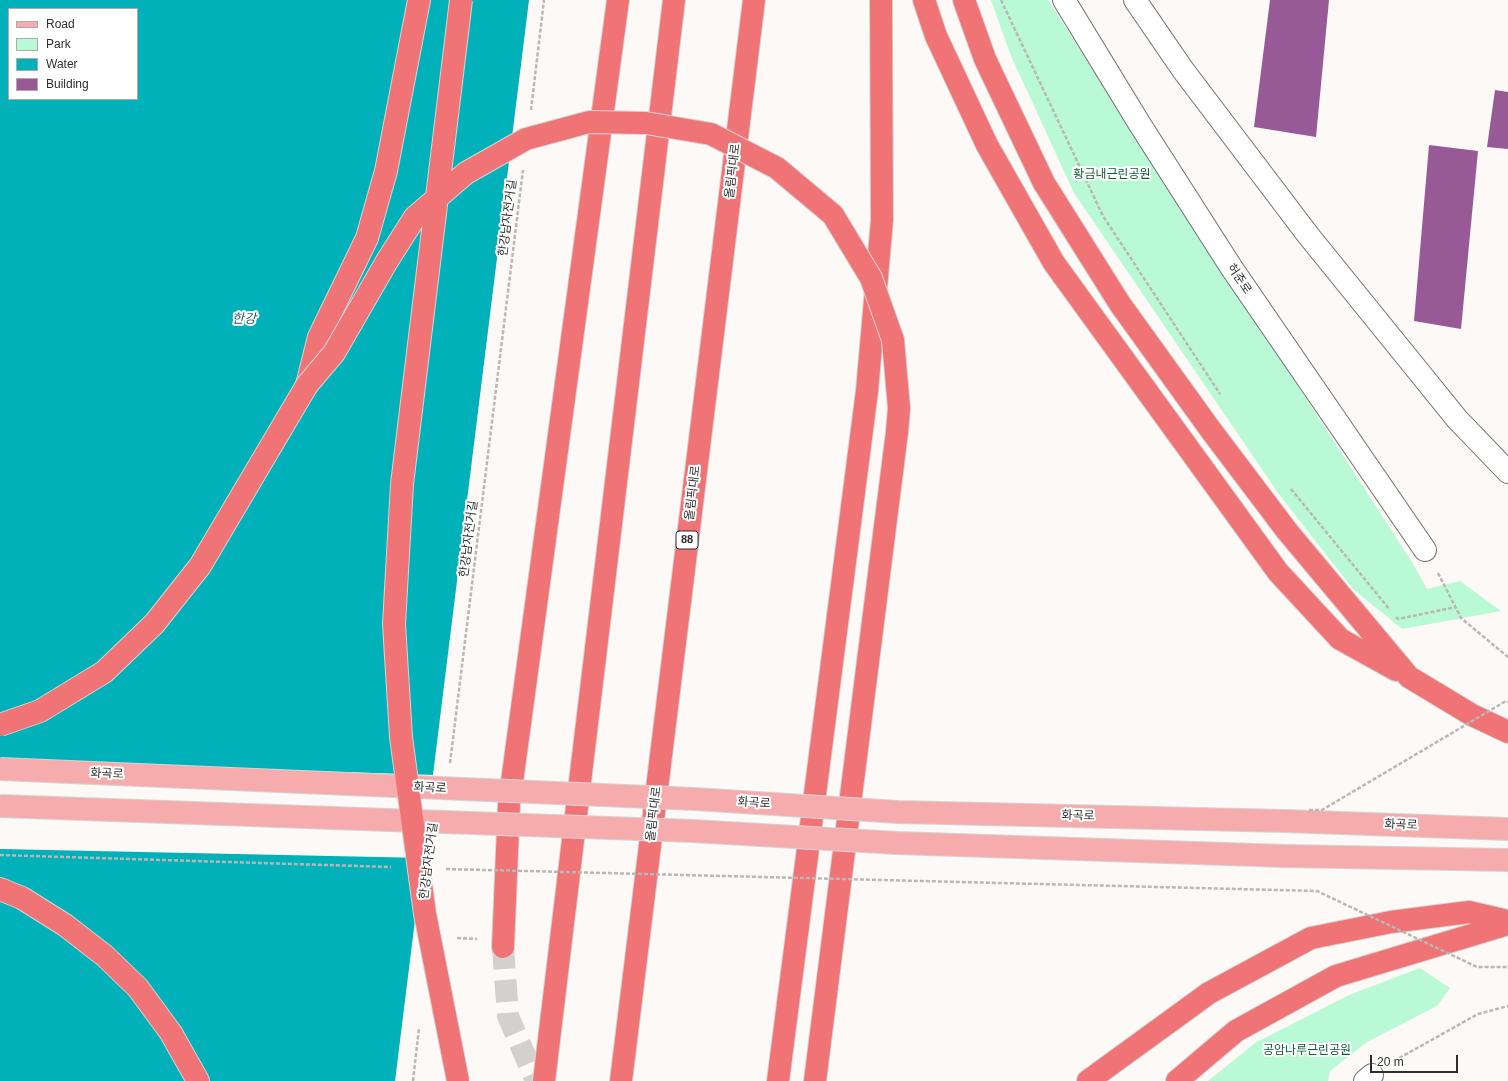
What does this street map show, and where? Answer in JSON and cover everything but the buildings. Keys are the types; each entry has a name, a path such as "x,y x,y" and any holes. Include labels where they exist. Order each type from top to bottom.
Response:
{"highway":[{"path":"307,385 319,337 367,238 386,171 419,0"},
{"path":"458,1081 425,914 401,737 394,624 402,484 462,0"},
{"path":"503,947 509,804 618,0"},
{"path":"544,1081 674,0"},
{"name":"올림픽대로","path":"621,1081 754,0"},
{"path":"778,1081 867,391 882,220 881,0"},
{"path":"924,0 936,36 987,145 1054,263 1278,572 1340,639 1409,677 1472,716 1508,732"},
{"path":"964,0 985,59 1044,183 1120,304 1287,531 1409,677"},
{"path":"0,724 40,711 104,672 154,624 200,566 307,385 334,353 387,261 415,217 466,173 526,139 589,122 646,123 711,134 777,168 833,215 871,278 893,340 899,408 815,1081"},
{"path":"0,889 22,898 65,925 105,956 138,988 171,1033 198,1081"},
{"path":"1088,1081 1209,993 1311,938 1391,922 1469,912 1508,921"},
{"path":"1177,1081 1236,1031 1336,976 1508,924"}],"main road":[{"name":"화곡로","path":"0,770 695,799 898,812 1285,821 1508,829"},
{"path":"0,806 692,831 920,844 1285,856 1508,860"}],"street":[{"name":"허준로","path":"1064,0 1139,123 1231,267 1426,550"},
{"path":"1135,0 1183,70 1308,235 1457,419 1508,472"}],"path":[{"path":"531,111 544,0"},
{"path":"1001,0 1103,216 1221,396"},
{"name":"한강남자전거길","path":"449,770 524,166"},
{"path":"1287,484 1398,619 1456,607"},
{"path":"1426,550 1461,618 1508,657"},
{"path":"0,855 419,868 1317,890 1477,967 1508,967"},
{"path":"1368,1078 1379,1069 1478,1014 1508,1006"},
{"path":"413,1081 419,1027"}],"green space":[{"name":"황금내근린공원","path":"991,0 1048,0 1412,562 1427,589 1460,581 1501,611 1402,629 1353,589 1278,493 1074,193 1011,56"},
{"name":"공암나루근린공원","path":"1420,968 1450,988 1437,1006 1367,1042 1330,1071 1328,1081 1208,1081 1255,1043 1349,995"}],"water":[{"name":"한강","path":"0,0 529,0 395,1081 0,1081"}],"pier":[{"path":"0,761 435,775 425,858 0,849"}],"tunnel":[{"path":"503,947 508,1016 536,1081"}]}
